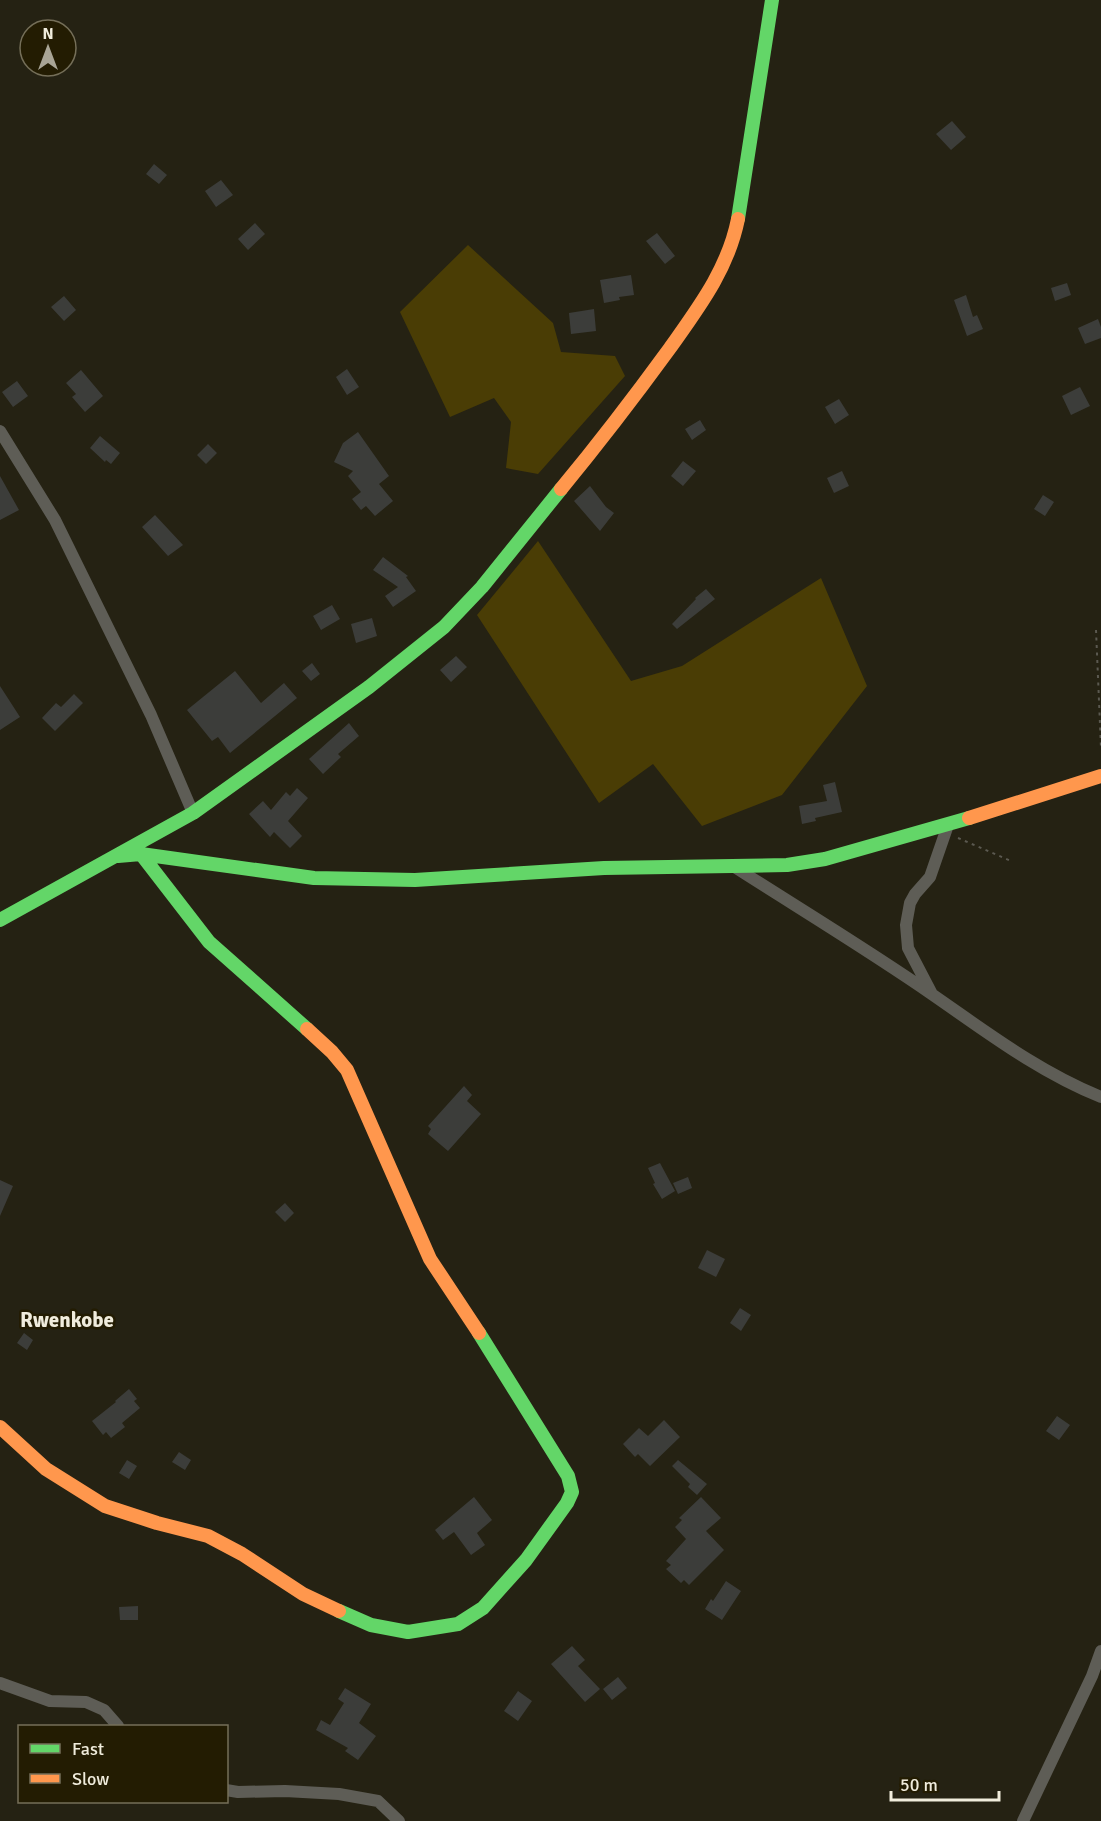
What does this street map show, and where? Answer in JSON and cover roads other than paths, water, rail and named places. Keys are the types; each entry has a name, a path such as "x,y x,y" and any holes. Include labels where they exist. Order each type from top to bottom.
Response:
{"street":[{"path":"0,920 193,813 369,687 444,627 482,587 624,411 711,290 732,245 738,222 772,0"},
{"path":"0,431 55,520 151,716 193,813"},
{"path":"118,856 141,854 314,878 426,879 604,868 807,863 946,829 1101,776"},
{"path":"932,995 908,948 906,925 910,903 930,877 946,829"},
{"path":"0,1426 46,1469 105,1506 208,1536 242,1554 303,1594 371,1625 408,1632 458,1624 483,1608 526,1560 567,1503 572,1492 568,1476 430,1259 347,1070 332,1052 209,942 141,854"},
{"path":"733,866 932,995 1026,1060 1076,1087 1101,1097"},
{"path":"1023,1821 1092,1676 1101,1651"},
{"path":"0,1683 50,1701 86,1702 104,1710 117,1725"},
{"path":"228,1790 339,1794 378,1801 399,1821"}],"district":[{"name":"Rwenkobe","path":"67,1320"}]}
